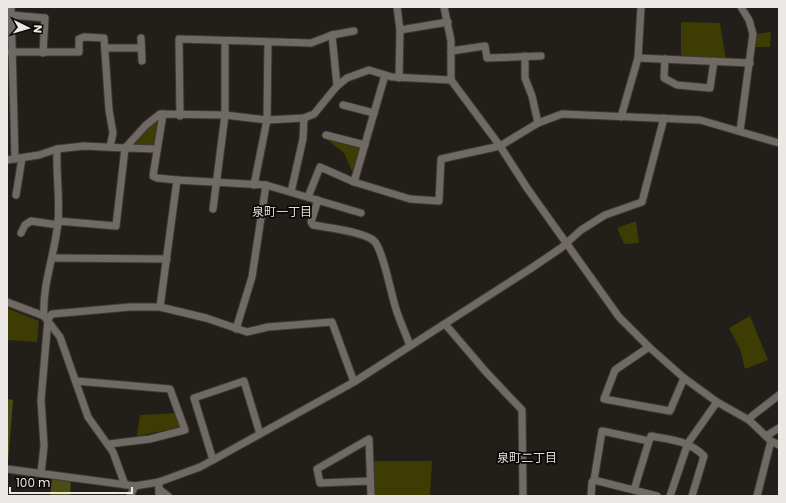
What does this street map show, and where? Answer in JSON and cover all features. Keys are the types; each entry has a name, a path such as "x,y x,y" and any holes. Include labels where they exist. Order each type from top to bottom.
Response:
{"street":[{"path":"11,7 10,104 18,158 16,195"},
{"path":"397,7 400,30 399,78"},
{"path":"444,7 448,22 451,51 451,80 500,146 565,242 619,317 649,347 684,378 717,402 749,420 768,438 779,445"},
{"path":"621,117 638,58 641,7"},
{"path":"740,131 750,63 752,34 749,20 741,7"},
{"path":"11,15 45,18 43,53"},
{"path":"400,30 448,22"},
{"path":"180,116 179,40 311,44 332,35 354,31"},
{"path":"332,35 337,86"},
{"path":"11,52 79,52 79,39 84,37 104,38 109,110 113,133 110,147"},
{"path":"142,38 142,62"},
{"path":"213,209 225,115 225,41"},
{"path":"254,185 267,120 268,42"},
{"path":"451,51 485,46 487,58 541,56"},
{"path":"105,48 141,48"},
{"path":"525,56 525,78 538,122"},
{"path":"638,58 750,63"},
{"path":"665,59 664,78 677,85 710,88 714,61"},
{"path":"21,233 25,225 31,221 116,226 125,148 146,125 160,114 180,116 225,115 267,120 304,118 314,114 337,86 347,78 369,70 399,78 451,80"},
{"path":"354,182 385,75"},
{"path":"343,106 374,113"},
{"path":"163,114 153,176 157,178 177,180 266,185 361,214"},
{"path":"308,197 320,168 354,182 410,199 439,201 441,159 500,146 538,122 562,114 700,120 779,143"},
{"path":"291,192 303,138 304,118"},
{"path":"159,489 354,382 561,248 565,242 581,230 605,215 642,202 664,118"},
{"path":"326,135 364,145"},
{"path":"7,160 39,155 57,148 90,145 158,149"},
{"path":"41,473 44,446 41,400 46,318 43,298 53,258 58,223 57,148"},
{"path":"160,307 177,180"},
{"path":"236,329 252,277 266,185"},
{"path":"318,200 311,222 313,225 354,233 371,239 376,243 388,276 396,309 410,346"},
{"path":"53,258 166,259"},
{"path":"7,302 46,318 60,337 88,417 109,444 125,485"},
{"path":"46,318 52,314 62,312 130,307 160,307 206,318 247,332 268,327 332,322 354,382"},
{"path":"445,324 486,372 522,410 523,496"},
{"path":"649,347 615,370 604,399 670,411 684,378"},
{"path":"76,381 170,388 185,430 150,439 109,444"},
{"path":"213,460 194,398 244,381 260,434"},
{"path":"749,420 779,395"},
{"path":"670,496 688,443 717,402"},
{"path":"757,496 768,438 779,428"},
{"path":"591,496 592,482 594,480 602,431 649,441"},
{"path":"634,490 651,436 656,436 688,443 696,448 704,458 692,496"},
{"path":"370,481 320,483 317,469 369,439 371,496"},
{"path":"7,469 159,489 168,496"},
{"path":"594,480 658,496"},
{"path":"130,496 135,486"}],"shaded area":[{"path":"681,22 720,23 726,60 681,58"},
{"path":"771,32 770,47 753,47 755,34"},
{"path":"160,114 157,149 125,148"},
{"path":"321,135 362,146 354,176 344,153"},
{"path":"636,221 639,243 624,244 617,228"},
{"path":"7,308 39,321 37,342 7,340"},
{"path":"750,316 768,360 745,369 740,349 729,328"},
{"path":"7,399 13,400 8,463 7,463"},
{"path":"177,413 182,427 137,436 140,415"},
{"path":"373,461 432,461 430,496 375,496"},
{"path":"52,479 71,481 70,496 50,496"}],"district":[{"name":"泉町一丁目","path":"282,211"},
{"name":"泉町二丁目","path":"527,457"}]}
